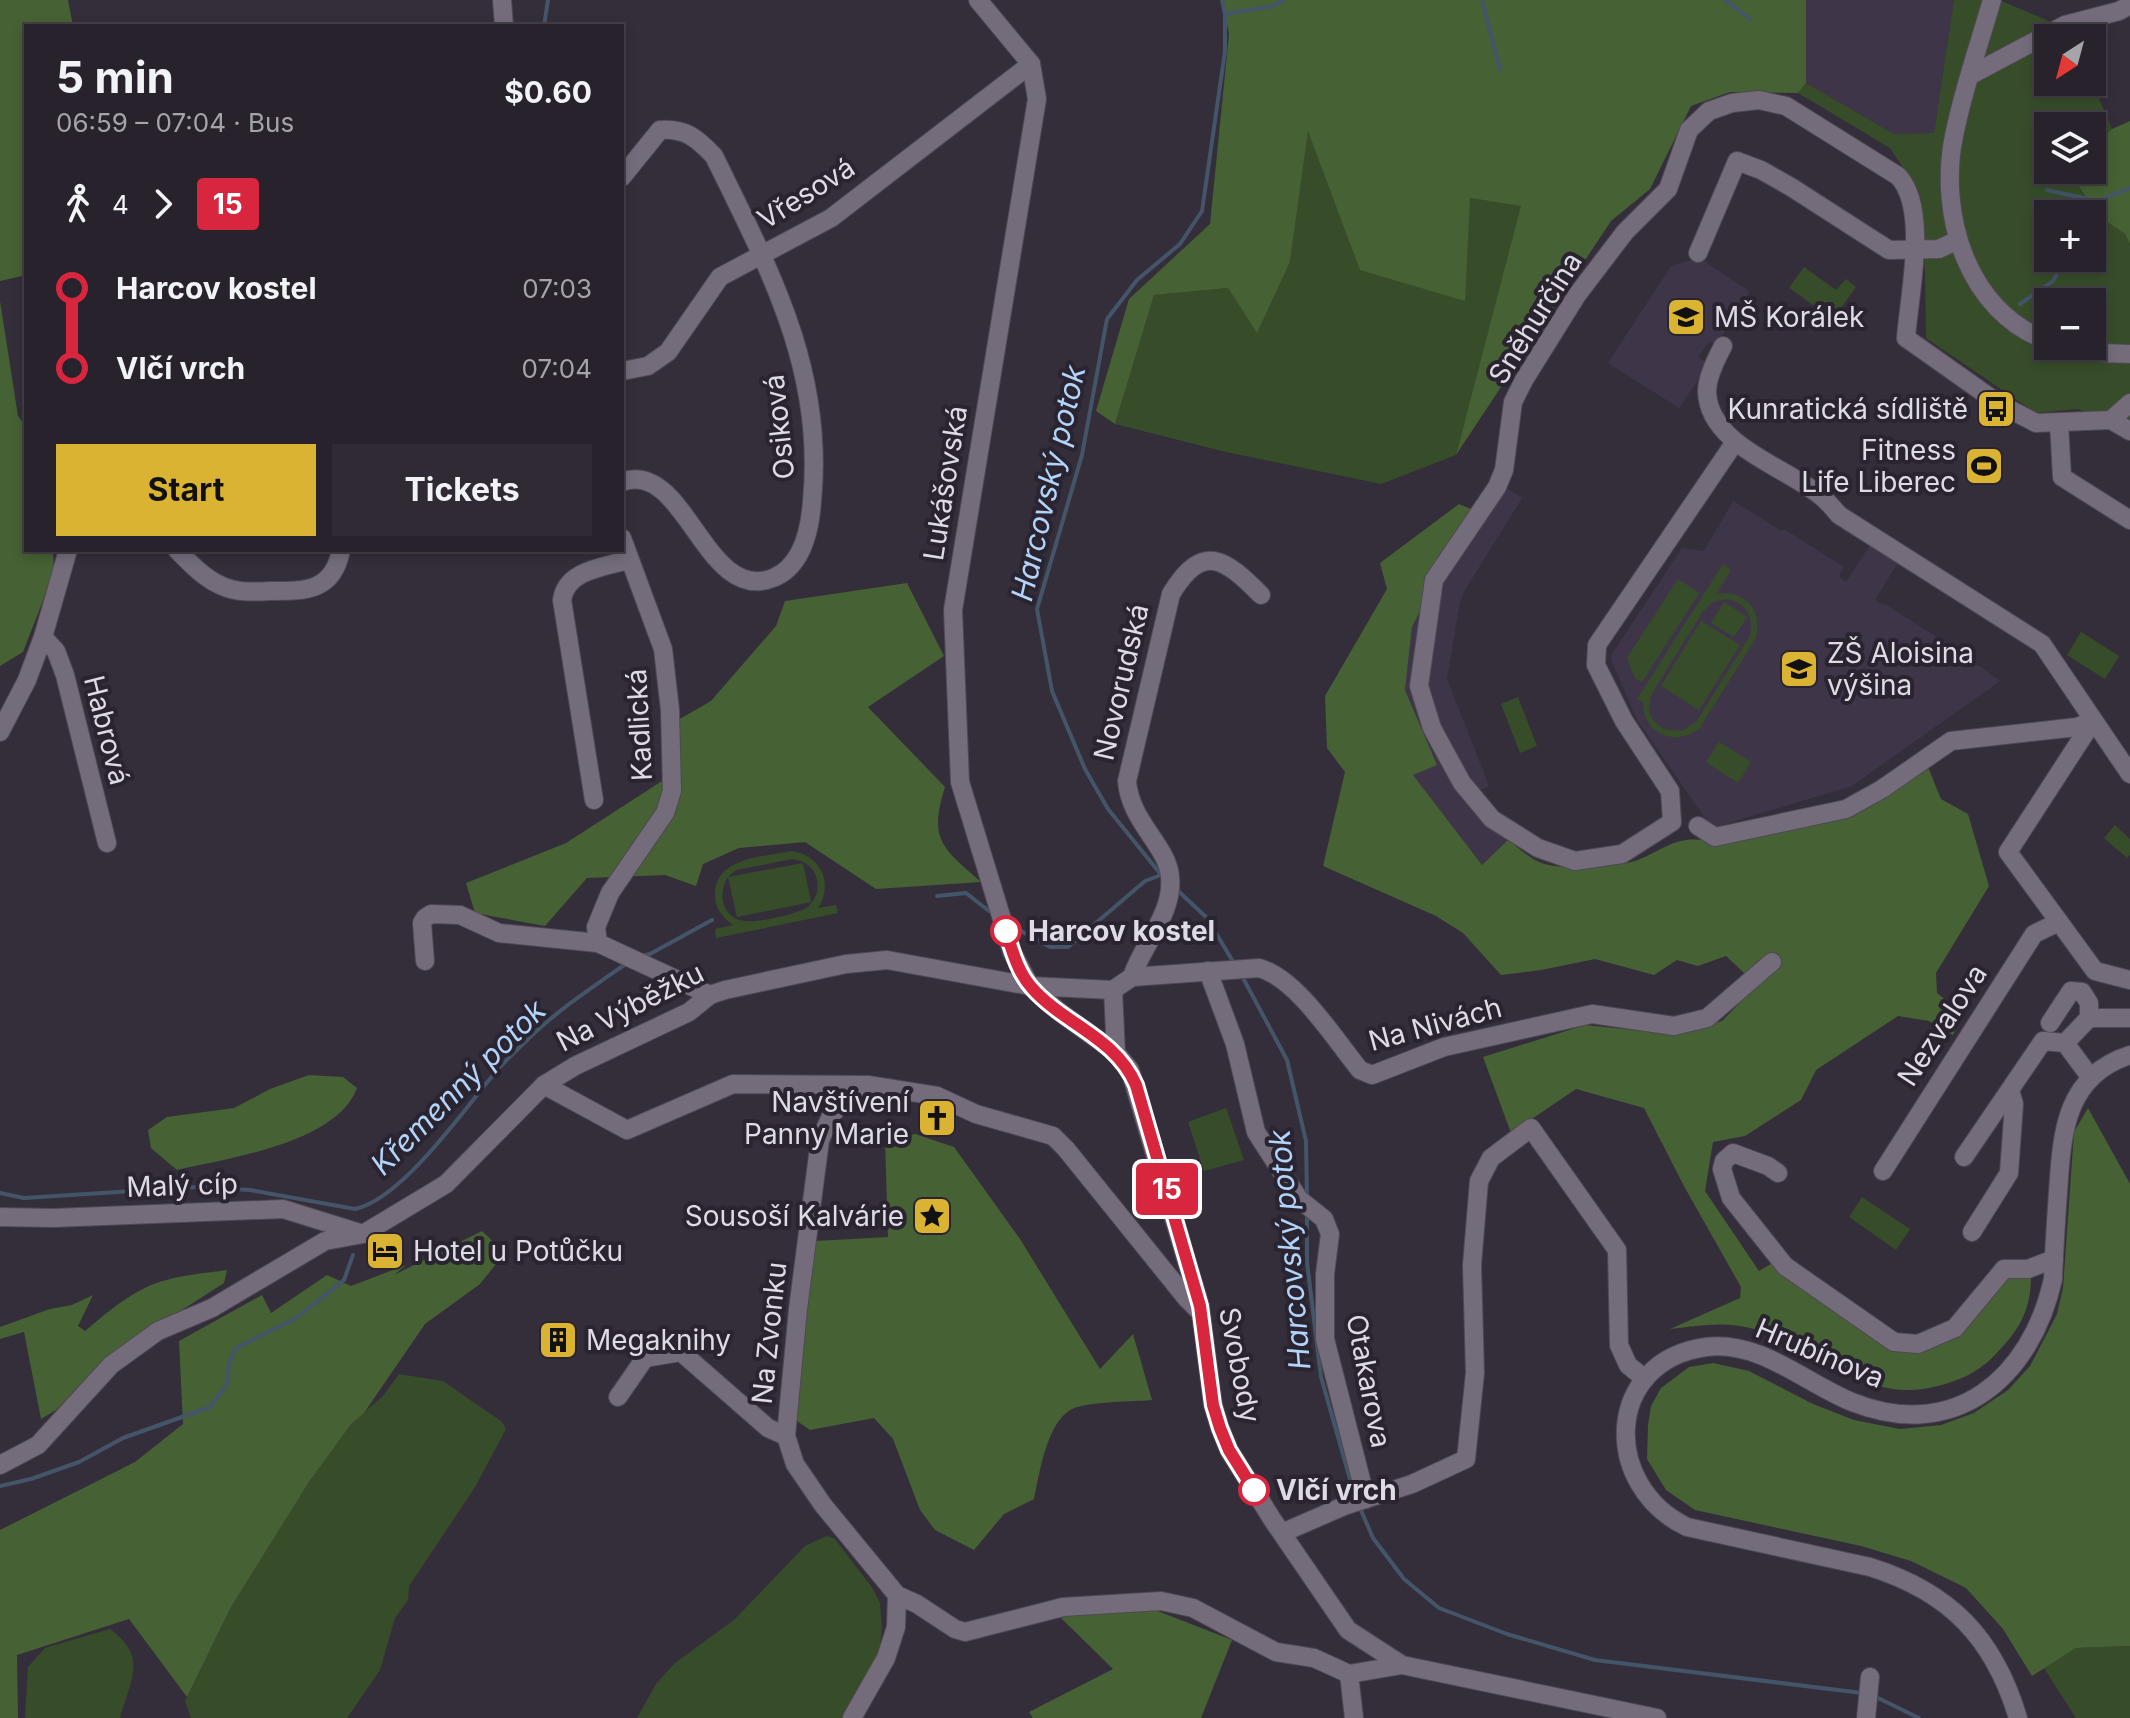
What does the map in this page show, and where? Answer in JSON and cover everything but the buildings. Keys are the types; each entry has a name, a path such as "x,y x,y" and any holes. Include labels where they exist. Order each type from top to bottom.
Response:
{"street":[{"path":"502,0 504,24"},
{"path":"978,0 1031,64"},
{"path":"1992,0 1952,154 1952,193 1958,240 1972,273 1988,300 2034,335"},
{"path":"1971,75 2065,25 2121,6"},
{"name":"Vřesová","path":"624,371 648,366 668,352 720,277 831,218 1031,64"},
{"name":"Lukášovská","path":"1030,986 1012,952 960,782 953,610 1037,99 1031,64"},
{"name":"Sněhurčina","path":"1735,442 1597,645 1596,665 1624,721 1670,791 1672,822 1622,854 1575,861 1538,848 1492,819 1462,783 1432,728 1419,686 1434,580 1497,487 1504,470 1513,402 1577,295 1625,232 1668,189 1689,130 1709,111 1732,103 1759,100 1786,106 1898,176 1906,184 1911,200 1916,250"},
{"name":"Osiková","path":"624,175 660,130 675,129 686,133 699,140 714,156 785,307 806,379 814,483 806,539 795,560 784,572 770,579 751,581 721,563 656,485 643,480 624,482"},
{"path":"1698,253 1737,161 1791,187 1889,250 1939,249 1958,240"},
{"path":"1916,250 1906,338 1998,403 2036,423 2111,420 2130,431"},
{"path":"1723,346 1714,363 1707,393 1718,424 1735,442 1821,496 1839,515 2042,644 2130,774"},
{"path":"2106,353 2130,354"},
{"path":"2111,420 2130,403"},
{"path":"2059,423 2062,477 2130,520"},
{"name":"Kadlická","path":"598,943 596,927 610,893 665,813 672,791 670,710 663,649 624,545"},
{"path":"0,732 27,680 67,552"},
{"path":"179,552 205,576 241,592 305,591 333,574 340,552"},
{"path":"594,800 562,600 563,590 578,575 628,560"},
{"name":"Novorudská","path":"1132,977 1138,959 1161,919 1171,877 1161,854 1136,816 1128,796 1127,781 1171,594 1184,573 1202,561 1219,561 1238,573 1261,595"},
{"name":"Habrová","path":"43,637 56,651 65,675 107,843"},
{"path":"1698,826 1715,837 1846,809 1882,789 1951,741 2077,727 2093,721"},
{"path":"2093,721 2008,852 2095,971 2130,980"},
{"path":"425,961 422,923 425,918 431,914 460,915 499,933 598,943 710,995"},
{"name":"Nezvalova","path":"1883,1171 2034,934 2059,922"},
{"name":"Na Výběžku","path":"0,1465 38,1445 111,1365 158,1331 212,1308 325,1241 363,1234 446,1184 544,1085 575,1066 689,1012 710,995 846,964 887,960 1030,986"},
{"name":"Na Nivách","path":"1132,977 1208,971 1268,971 1289,985 1360,1070 1372,1075 1444,1047 1592,1014 1674,1026 1707,1018 1772,962"},
{"name":"Otakarova","path":"1208,971 1235,1044 1256,1132 1299,1199 1324,1219 1330,1234 1325,1274 1325,1339 1358,1502"},
{"path":"1030,986 1113,990 1132,977"},
{"name":"Svobody","path":"1030,986 1116,1053 1130,1070 1202,1314 1213,1405 1220,1428 1229,1450 1348,1630 1402,1665 1657,1718"},
{"name":"Svobody","path":"1113,990 1116,1053"},
{"path":"2050,1023 2071,991 2082,992 2089,1003 2089,1018 2065,1043"},
{"path":"2089,1018 2130,1018"},
{"path":"1964,1157 2043,1041 2065,1043 2091,1078"},
{"name":"Hrubínova","path":"2018,1718 2006,1682 1981,1639 1965,1620 1931,1593 1897,1575 1687,1527 1662,1513 1633,1475 1625,1444 1629,1409 1645,1379 1674,1356 1701,1348 1732,1346 1750,1351 1823,1389 1871,1408 1913,1414 1963,1404 1990,1390 2013,1368 2030,1343 2049,1299 2064,1127 2075,1101 2091,1078 2130,1055"},
{"path":"544,1085 627,1130 733,1084 868,1085 937,1096 976,1114 1053,1136 1202,1314"},
{"name":"Na Zvonku","path":"618,1397 645,1358 681,1352 768,1428 786,1436 820,1140 832,1114 846,1099 868,1085"},
{"path":"1972,1232 2009,1173 2014,1104 2010,1090"},
{"path":"1282,1533 1412,1484 1466,1459 1475,1373 1472,1265 1479,1181 1491,1158 1531,1128 1617,1250 1619,1345 1628,1365 1645,1379"},
{"path":"1778,1173 1733,1153 1724,1161 1722,1169 1731,1198 1785,1266 1894,1342 1918,1344 1955,1328 2004,1269 2028,1269 2054,1259"},
{"name":"Malý cíp","path":"0,1217 53,1218 283,1209 363,1234"},
{"path":"786,1436 795,1464 823,1505 897,1595 955,1629 965,1632 1063,1607 1161,1601 1193,1608 1276,1652 1314,1658 1349,1674 1402,1665"},
{"path":"852,1718 886,1658 896,1627 897,1595"},
{"path":"1349,1674 1354,1718"}],"shaded area":[{"path":"1806,0 1954,0 1934,133 1894,134 1806,83"},
{"name":"MŠ Korálek","path":"1700,258 1750,292 1716,345 1709,342 1698,357 1709,364 1679,408 1608,363 1671,266"},
{"path":"1492,479 1522,498 1460,602 1447,679 1489,786 1468,795 1508,840 1482,865 1412,774 1437,765 1405,690 1412,627 1471,509"},
{"name":"ZŠ Aloisina výšina","path":"1733,501 1844,567 1839,576 1846,582 1873,541 1900,559 1875,600 1957,650 2000,681 1852,786 1712,828 1637,720 1610,657 1682,548 1704,551"}],"green space":[{"path":"0,0 68,0 73,24 24,24 24,275 0,281"},
{"path":"1222,0 1806,0 1806,83 1798,93 1730,92 1691,106 1650,189 1611,221 1456,455 1521,206 1470,198 1465,301 1360,270 1308,131 1290,262 1257,333 1228,288 1154,295 1115,424 1096,411 1129,299 1210,224 1229,34"},
{"path":"1954,0 1999,0 2056,24 2034,24 2034,96 2098,96 2105,112 2034,112 2034,184 2076,184 2088,200 2034,200 2034,272 2106,272 2106,221 2125,234 2130,244 2130,425 2078,409 2036,413 1926,338 1919,192 1890,148 1798,93 1806,83 1894,134 1934,133"},
{"path":"2106,115 2112,129 2106,134"},
{"path":"2130,121 2130,244 2125,234 2106,221 2106,200 2088,200 2077,184 2106,184 2106,134"},
{"path":"1308,129 1470,198 1522,206 1456,455 1381,484 1226,452 1115,424 1154,295 1228,288 1257,332 1290,262"},
{"path":"1804,267 1836,290 1846,279 1856,287 1833,319 1789,288"},
{"path":"0,301 18,416 24,424 24,552 53,552 54,572 23,652 0,666"},
{"path":"1459,504 1471,509 1412,627 1405,690 1437,765 1413,775 1482,865 1508,840 1545,864 1605,866 1638,860 1682,841 1714,842 1846,816 1928,767 1941,799 1968,814 1989,886 1936,973 1937,993 1963,1014 1953,1035 1929,1021 1898,1016 1816,1070 1801,1100 1745,1136 1713,1142 1705,1191 1759,1271 1774,1262 1889,1348 1956,1337 1983,1308 2003,1278 2031,1278 2025,1313 2015,1331 2001,1349 1974,1372 1938,1386 1911,1390 1886,1388 1863,1381 1774,1336 1750,1328 1720,1324 1670,1329 1740,1298 1741,1287 1644,1108 1576,1089 1511,1133 1483,1057 1585,1025 1674,1034 1722,1021 1757,985 1726,956 1698,966 1677,960 1654,975 1595,959 1501,975 1463,933 1436,916 1323,866 1345,772 1327,748 1325,696 1387,589 1380,563"},
{"path":"1723,564 1731,570 1716,594 1735,595 1749,603 1757,618 1756,638 1699,729 1680,737 1662,734 1648,722 1643,702 1637,699","holes":["1727,599 1748,612 1750,636 1697,721 1682,731 1663,729 1649,712 1651,695 1703,611 1713,602"]},
{"path":"1678,579 1699,593 1642,682 1635,678 1627,658"},
{"path":"907,583 944,656 868,707 945,787 938,820 942,842 981,882 876,889 805,842 739,848 703,864 696,886 665,875 587,878 545,926 475,913 466,883 566,843 676,772 678,720 711,701 776,626 785,601"},
{"path":"1724,602 1747,617 1734,637 1711,623"},
{"path":"1701,621 1740,645 1699,710 1661,686"},
{"path":"2081,632 2119,656 2105,679 2067,655"},
{"path":"1518,697 1537,746 1520,753 1501,704"},
{"path":"1719,742 1751,762 1738,783 1706,762"},
{"path":"2115,825 2130,839 2130,855 2127,858 2104,838"},
{"path":"791,851 810,858 822,872 825,889 818,908 836,905 838,913 716,938 715,929 733,925 722,915 716,903 717,881 724,872 732,865 755,857","holes":["792,859 801,861 813,871 817,892 808,907 795,912 759,921 737,919 731,916 722,897 728,877 736,870"]},
{"path":"803,863 811,902 737,917 728,877"},
{"path":"309,1075 343,1077 357,1088 346,1107 305,1135 252,1153 177,1170 151,1148 148,1130 167,1117 234,1108 270,1089"},
{"path":"1226,1108 1244,1160 1204,1171 1188,1122"},
{"path":"2088,1108 2130,1184 2130,1646 2076,1648 2032,1676 2003,1629 1966,1588 1911,1561 1861,1546 1695,1510 1666,1490 1647,1459 1648,1425 1651,1406 1661,1388 1689,1367 1713,1363 1749,1371 1813,1404 1854,1420 1900,1429 1941,1425 1974,1413 2008,1390 2030,1366 2057,1314 2063,1288 2074,1132"},
{"path":"915,1134 954,1147 1020,1239 1100,1369 1133,1334 1152,1400 1095,1404 1067,1412 1058,1422 1046,1447 1034,1499 1004,1514 974,1550 935,1530 920,1510 893,1439 874,1418 810,1430 794,1419 815,1241 888,1237 885,1141"},
{"path":"1862,1197 1910,1229 1896,1250 1849,1217"},
{"path":"482,1231 505,1253 480,1284 425,1324 364,1413 352,1423 309,1482 231,1607 187,1697 129,1619 17,1655 18,1718 0,1718 0,1530 135,1462 183,1424 179,1341 262,1295 271,1313 327,1275 351,1286 406,1265 394,1275"},
{"path":"227,1270 224,1283 112,1355 56,1410 41,1419 24,1332 0,1339 0,1327 50,1309 72,1305 93,1295 78,1326 85,1331 133,1294 151,1285 183,1276"},
{"path":"399,1374 443,1381 502,1422 506,1429 475,1487 409,1586 408,1600 395,1618 380,1670 347,1718 191,1718 185,1701 231,1607 309,1482 352,1423 382,1397"},
{"path":"827,1536 835,1539 880,1603 882,1629 878,1660 845,1718 637,1718 656,1684 675,1663 735,1619 805,1546"},
{"path":"1155,1610 1232,1640 1201,1718 1033,1718 1029,1712 1113,1669 1059,1616"},
{"path":"110,1629 122,1639 133,1659 132,1680 120,1718 25,1718 28,1667 45,1648"},
{"path":"2130,1646 2130,1718 2076,1718 2044,1668 2076,1648"}],"waterway":[{"path":"544,24 548,0"},
{"name":"Harcovský potok","path":"1163,877 1108,809 1085,769 1052,691 1037,609 1082,455 1107,319 1137,280 1180,244 1202,211 1225,51 1222,0"},
{"path":"1225,14 1273,6 1284,0"},
{"path":"1482,0 1500,70"},
{"path":"1725,0 1750,19"},
{"path":"2100,200 2130,188"},
{"path":"2047,190 2092,200"},
{"path":"2020,304 2053,281 2058,272"},
{"name":"Křemenný potok","path":"1021,931 1050,947 1068,947 1145,881 1161,875"},
{"name":"Harcovský potok","path":"1175,888 1207,918 1235,965"},
{"name":"Křemenný potok","path":"937,896 966,893 989,911"},
{"name":"Křemenný potok","path":"640,956 650,954 712,920"},
{"name":"Křemenný potok","path":"0,1193 24,1198 196,1187 250,1190 355,1209 394,1188 433,1149 499,1068 540,1028 627,963"},
{"name":"Harcovský potok","path":"1242,976 1287,1060 1306,1141 1307,1198"},
{"name":"Harcovský potok","path":"1307,1215 1307,1262 1321,1377 1355,1497"},
{"name":"Křemenný potok","path":"0,1486 79,1462 123,1438 210,1407 227,1384 229,1362 236,1348 296,1318 344,1280 353,1255"},
{"name":"Harcovský potok","path":"1360,1508 1373,1538 1404,1579 1439,1608 1507,1634 1595,1660 1862,1693"},
{"name":"Harcovský potok","path":"1874,1696 1919,1718"}],"bus line":[{"name":"15","path":"1006,931 1017,964 1030,986 1116,1053 1130,1070 1192,1273 1200,1306 1213,1405 1229,1450 1254,1490"}],"place":[{"name":"MŠ Korálek","path":"1686,317"},
{"name":"Kunratická sídliště","path":"1996,409"},
{"name":"Fitness Life Liberec","path":"1984,466"},
{"name":"ZŠ Aloisina výšina","path":"1799,669"},
{"name":"Harcov kostel","path":"1006,931"},
{"name":"Navštívení Panny Marie","path":"937,1118"},
{"name":"Sousoší Kalvárie","path":"932,1216"},
{"name":"Hotel u Potůčku","path":"385,1251"},
{"name":"Megaknihy","path":"558,1340"},
{"name":"Vlčí vrch","path":"1254,1490"}]}
